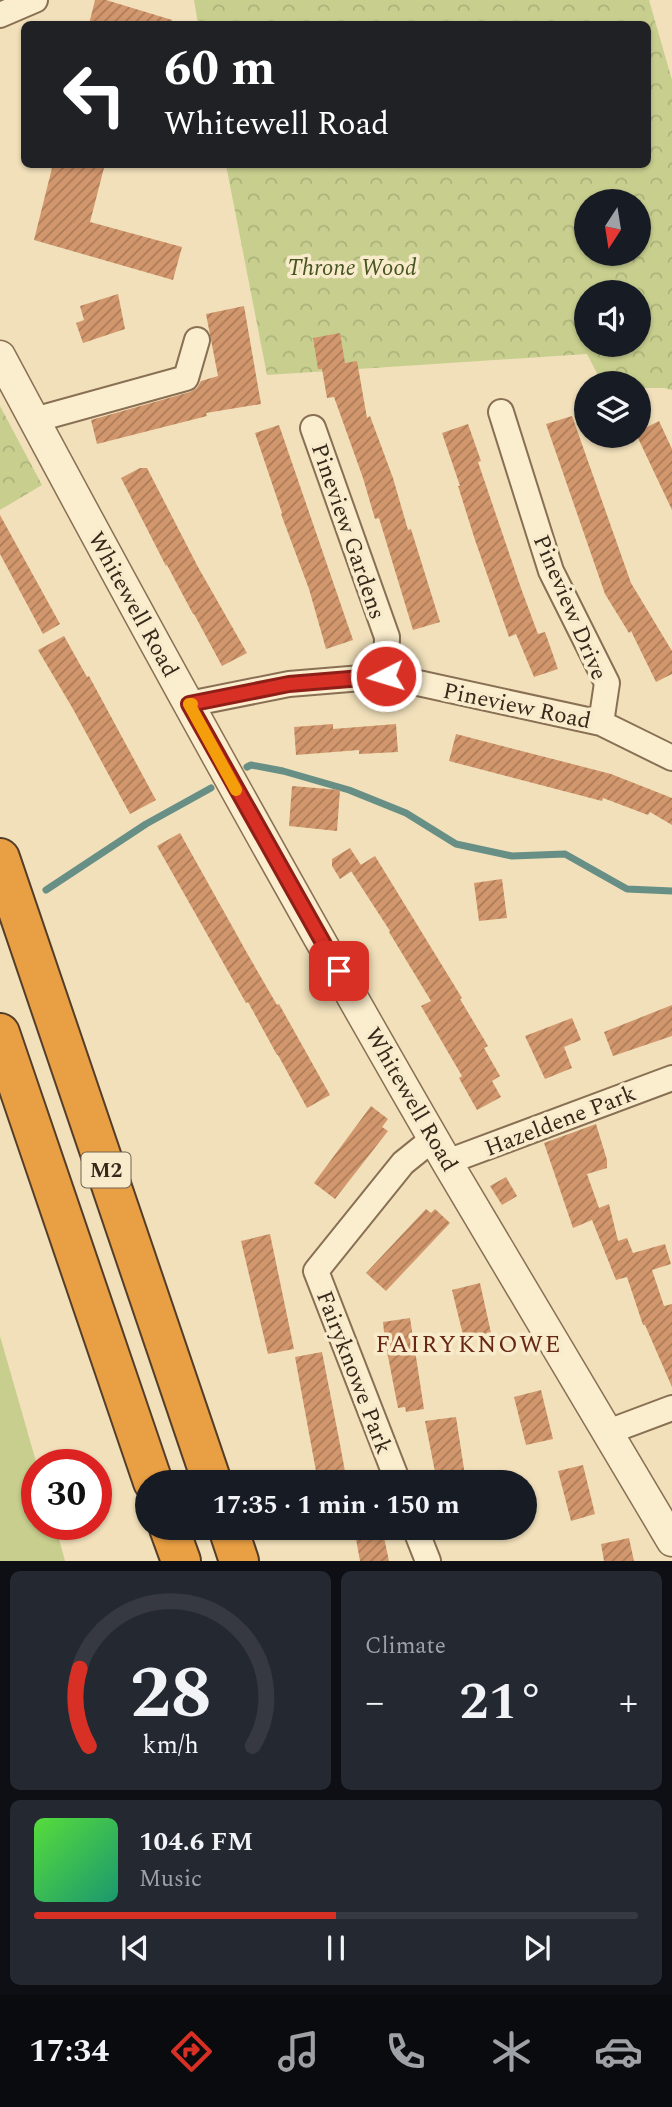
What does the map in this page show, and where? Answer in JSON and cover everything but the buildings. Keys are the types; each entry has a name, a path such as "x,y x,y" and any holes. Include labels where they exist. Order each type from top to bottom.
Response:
{"highway":[{"name":"M2","path":"0,858 208,1470"},
{"name":"M2","path":"0,1033 149,1470"},
{"path":"173,1540 181,1561"},
{"path":"232,1540 239,1561"}],"street":[{"path":"0,15 36,0"},
{"path":"34,420 186,378 197,340"},
{"name":"Whitewell Road","path":"0,356 167,666 441,1150 672,1541"},
{"name":"Pineview Drive","path":"501,412 551,570 607,683 601,723"},
{"name":"Pineview Gardens","path":"313,428 387,637 386,676"},
{"name":"Pineview Road","path":"189,704 289,684 386,676 601,723 672,758"},
{"name":"Hazeldene Park","path":"441,1150 672,1078"},
{"name":"Fairyknowe Park","path":"393,1470 316,1271 404,1163 441,1150"},
{"path":"608,1432 672,1408"},
{"path":"420,1540 428,1561"}],"green space":[{"name":"Throne Wood","path":"194,0 649,0 672,80 672,390 651,388 651,371 596,371 589,357 651,357 651,280 574,280 574,355 267,375 227,168 651,168 651,21 198,21"},
{"path":"0,406 42,485 0,510"},
{"path":"0,1336 32,1449 21,1449 21,1540 59,1540 65,1561 0,1561"}],"waterway":[{"path":"247,767 251,765 283,771 349,790 406,813 456,844 512,856 565,854 627,889 672,891"},
{"path":"46,890 146,824 211,788"}],"slow traffic":[{"path":"192,704 189,704 236,790"}],"district":[{"name":"FAIRYKNOWE","path":"469,1344"}],"route":[{"path":"339,971 189,704 289,684 386,676"}]}
